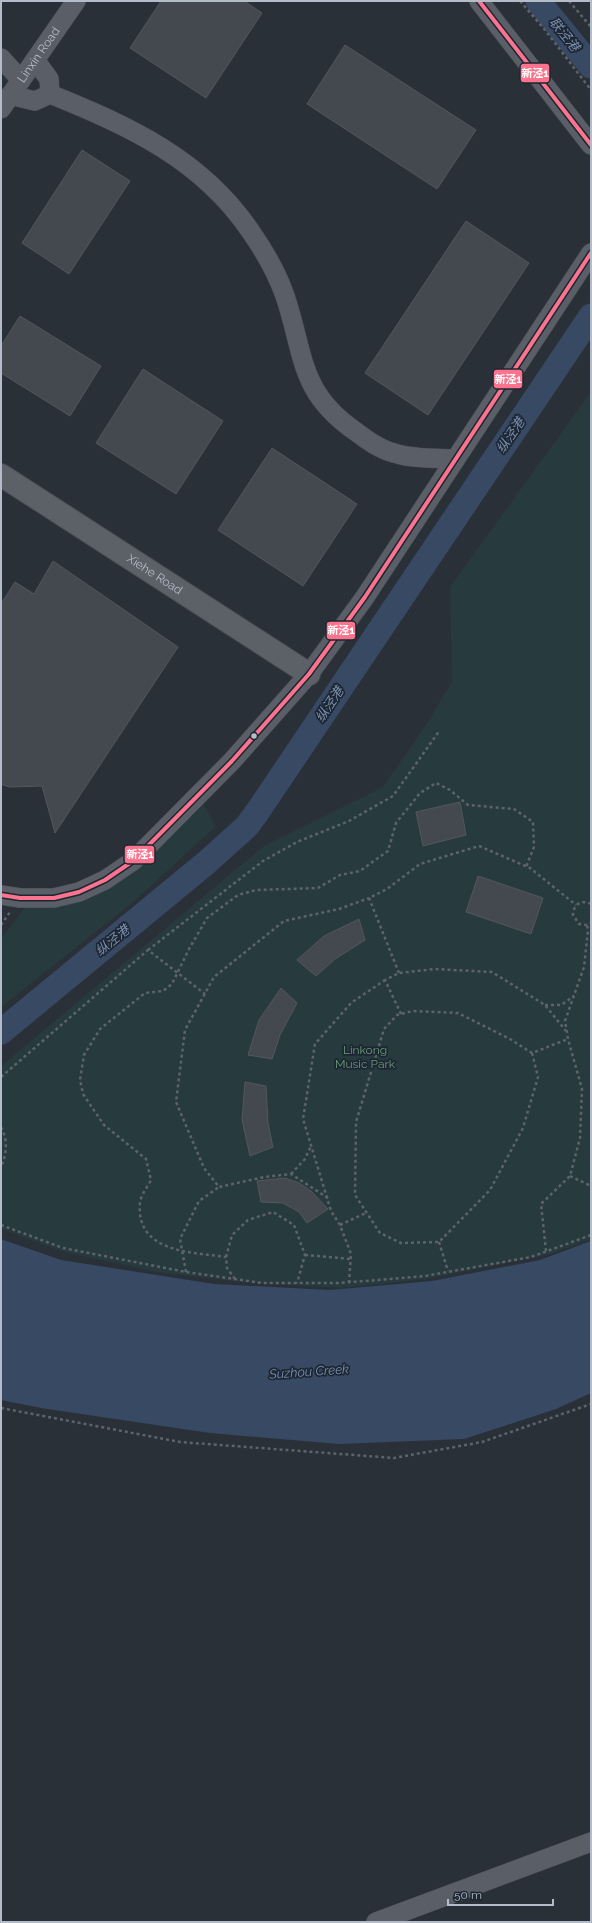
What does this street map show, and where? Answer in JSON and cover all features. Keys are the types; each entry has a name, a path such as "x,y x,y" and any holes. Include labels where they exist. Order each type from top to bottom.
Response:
{"main road":[{"name":"Xiehe Road","path":"1,475 309,674"}],"street":[{"name":"Linxin Road","path":"11,94 76,1"},
{"path":"479,1 591,145"},
{"path":"1,58 11,94 35,101 50,94 109,118 164,148 205,178 230,204 251,231 272,265 284,296 300,356 312,386 323,405 340,421 375,446 395,454 454,459"},
{"path":"35,60 49,78 50,94"},
{"path":"1,895 20,898 54,898 79,892 120,871 149,846 232,761 309,674 365,597 454,459 591,253"},
{"path":"376,1922 591,1842"}],"path":[{"path":"520,1 545,30 591,90"},
{"path":"569,1 591,27"},
{"path":"1,1077 148,950 263,861 297,842 349,821 393,796 440,730"},
{"path":"226,1257 182,1251 160,1244 149,1237 142,1220 140,1201 151,1180 146,1160 104,1125 83,1094 80,1080 84,1055 100,1029 145,994 163,990 172,984 207,918 238,895 256,890 318,888 340,875 360,871 388,851 396,823 420,793 436,782 450,790 468,805 514,810 533,822 534,847 526,867"},
{"path":"219,1187 204,1168 176,1102 185,1030 214,977 284,921 339,910 369,898 387,888 420,864 479,846 526,867 576,905"},
{"path":"369,898 399,973"},
{"path":"576,905 591,900"},
{"path":"587,902 591,904"},
{"path":"576,905 573,912 574,919 579,924 587,925 591,922"},
{"path":"546,1251 541,1204 570,1176 580,1138 582,1090 568,1039 565,1021 584,967 588,930 587,925"},
{"path":"148,950 205,994"},
{"path":"349,1283 351,1254 340,1225 332,1211 303,1119 315,1044 351,1003 385,980 399,973 435,969 492,972 545,1005 567,1032"},
{"path":"385,980 401,1014"},
{"path":"545,1005 561,1005 574,995"},
{"path":"413,1011 458,1013 510,1039 532,1053 538,1077 522,1128 490,1190 439,1242 401,1243 380,1233 355,1195 356,1122 384,1029 397,1015 413,1011"},
{"path":"532,1053 568,1039"},
{"path":"1,1127 7,1137 4,1159 1,1167"},
{"path":"291,1174 305,1159 311,1145"},
{"path":"186,1272 180,1240 199,1201 219,1187 264,1176 291,1174 328,1198"},
{"path":"570,1176 591,1186"},
{"path":"235,1279 228,1268 226,1257 232,1235 248,1220 274,1212 294,1225 305,1255 297,1283"},
{"path":"340,1225 366,1213"},
{"path":"1,1225 63,1248 186,1272 262,1283 349,1283 425,1276 531,1257 591,1235"},
{"path":"439,1242 448,1271"},
{"path":"305,1255 351,1259"},
{"path":"1,1408 180,1442 394,1458 482,1442 591,1404"}],"green space":[{"name":"Linkong Music Park","path":"591,392 591,1239 551,1254 426,1279 341,1288 250,1283 157,1272 64,1252 1,1229 1,1066 264,846 383,787 426,725 452,682 450,587"},
{"path":"201,800 216,826 132,903 1,1007 1,939 27,905 70,903"}],"water":[{"name":"Suzhou Creek","path":"1,1239 61,1260 214,1284 330,1290 432,1281 540,1260 591,1241 591,1393 556,1409 464,1439 339,1444 210,1433 41,1408 1,1400"}],"building":[{"path":"161,1 244,1 262,13 206,98 130,48"},
{"path":"345,45 476,130 437,189 307,104"},
{"path":"82,150 130,181 69,274 22,243"},
{"path":"466,221 529,263 428,415 365,373"},
{"path":"20,316 101,366 70,416 1,373 1,346"},
{"path":"143,369 223,421 176,494 96,443"},
{"path":"272,448 357,504 303,586 218,530"},
{"path":"53,561 178,647 55,833 42,786 9,787 1,784 1,604 15,582 34,594"},
{"path":"460,802 466,835 423,846 416,812"},
{"path":"478,876 543,898 531,934 466,912"},
{"path":"359,919 365,940 335,959 316,976 297,960 324,936"},
{"path":"281,988 297,1003 280,1035 272,1059 248,1055 259,1020"},
{"path":"245,1082 266,1086 268,1123 273,1147 250,1156 242,1120"},
{"path":"285,1178 299,1183 311,1191 328,1209 307,1223 299,1212 283,1203 261,1202 257,1181"}],"waterway":[{"name":"联泾港","path":"538,1 591,66"},
{"name":"纵泾港","path":"1,1032 206,863 247,826 591,316"}],"transit line":[{"name":"新泾1","path":"479,1 591,145"},
{"name":"新泾1","path":"1,895 20,898 54,898 79,892 105,880 133,861 232,761 309,674 365,597 591,253"}]}
